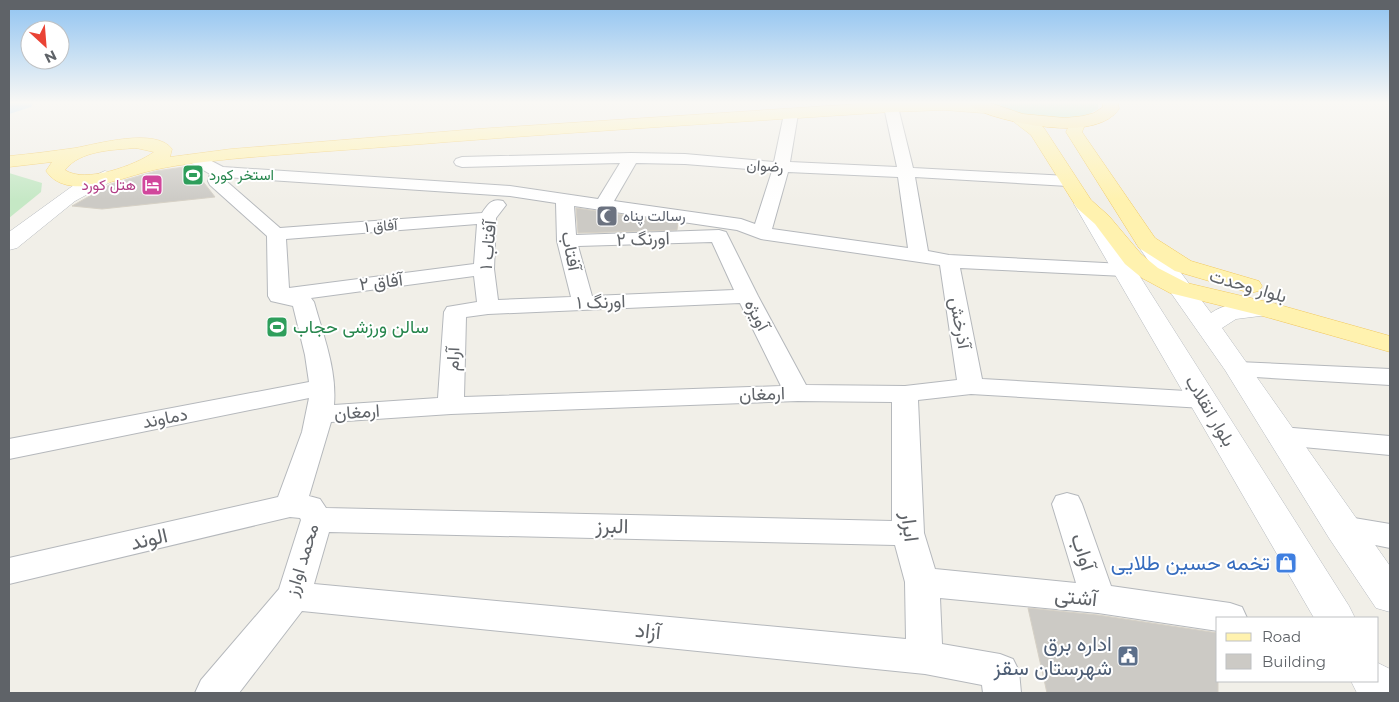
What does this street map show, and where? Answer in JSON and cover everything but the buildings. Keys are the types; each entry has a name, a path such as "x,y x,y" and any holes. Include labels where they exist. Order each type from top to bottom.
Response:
{"main road":[{"path":"9,162 37,160 136,143 158,146 163,149 220,149 416,135"},
{"path":"9,243 82,189 96,181 146,166 194,158 468,135"},
{"name":"بلوار انقلاب","path":"1040,135 1334,617"},
{"name":"بلوار وحدت","path":"1076,135 1146,243 1183,266 1239,293 1390,327"},
{"path":"146,166 158,160 163,154 163,149"},
{"path":"60,176 55,171 57,166 64,160 90,150"},
{"path":"9,169 30,170 76,179 105,177"},
{"path":"9,227 44,198 60,176"},
{"name":"بلوار انقلاب","path":"1076,193 1102,220 1133,259 1150,273 1179,288 1239,293 1267,310 1390,344"},
{"name":"بلوار انقلاب","path":"1146,243 1238,370 1342,528 1390,596"},
{"path":"1207,327 1229,312 1267,310"},
{"path":"1374,682 1381,693"}],"street":[{"name":"رضوان","path":"477,135 462,162 631,158 685,159 781,167 851,177 906,172 1076,193"},
{"path":"761,233 781,167 787,135"},
{"path":"897,135 906,172 919,255"},
{"path":"194,158 219,172 510,191 565,198 741,225 761,233 919,255 949,261 1124,270"},
{"path":"603,205 631,158"},
{"path":"219,172 216,181 276,234 279,296"},
{"name":"آفتاب ۱","path":"488,307 484,269 487,218 510,191"},
{"name":"آفتاب","path":"565,198 567,241 583,303"},
{"name":"آفاق ۱","path":"276,234 487,218"},
{"name":"اورنگ ۲","path":"567,241 718,236"},
{"name":"آویژه","path":"718,236 798,393"},
{"name":"آذرخش","path":"949,261 971,386"},
{"name":"آفاق ۲","path":"279,296 484,269"},
{"name":"محمد اوارز","path":"210,691 294,596 317,520 309,507 290,506 320,414 322,387 318,359 303,302 279,296"},
{"name":"اورنگ ۱","path":"455,312 488,307 747,296"},
{"name":"آرام","path":"451,406 455,312"},
{"path":"1238,370 1390,377"},
{"name":"ارمغان","path":"320,414 451,406 798,393 905,394 971,386 1203,400"},
{"name":"دماوند","path":"9,449 322,387"},
{"name":"ابرار","path":"905,394 908,533 922,582 924,657"},
{"path":"1282,436 1390,446"},
{"name":"آواب","path":"1067,504 1098,599"},
{"name":"الوند","path":"9,571 290,506"},
{"name":"البرز","path":"317,520 908,533"},
{"path":"1342,528 1390,536"},
{"name":"آشتی","path":"922,582 1098,599 1223,617"},
{"name":"آزاد","path":"294,596 924,657 1001,682"}],"green space":[{"path":"9,173 42,183 41,192 9,218"}],"place":[{"name":"استخر کورد","path":"193,175"},
{"name":"هتل کورد","path":"152,185"},
{"name":"رسالت پناه","path":"607,216"},
{"name":"سالن ورزشی حجاب","path":"277,327"},
{"name":"تخمه حسین طلایی","path":"1286,563"},
{"name":"اداره برق شهرستان سقز","path":"1128,656"}]}
